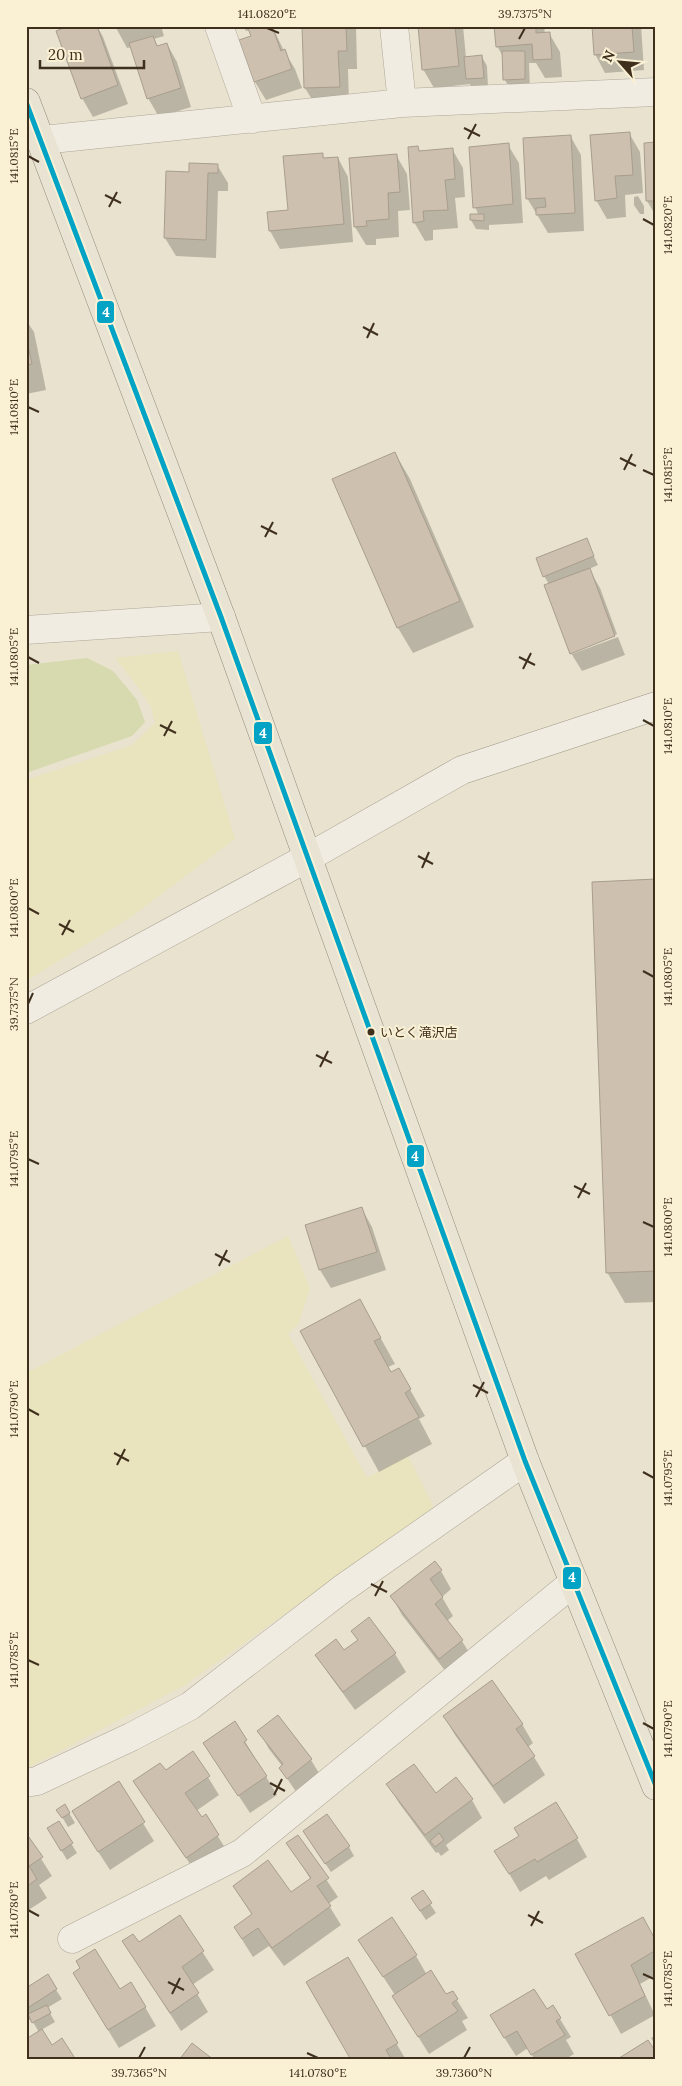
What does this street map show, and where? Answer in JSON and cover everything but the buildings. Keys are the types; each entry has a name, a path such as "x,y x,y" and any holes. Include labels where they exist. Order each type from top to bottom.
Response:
{"main road":[{"path":"26,102 42,140 221,617 525,1461 656,1786"}],"street":[{"path":"219,26 252,119"},
{"path":"394,26 402,103"},
{"path":"42,140 402,103 656,92"},
{"path":"26,630 221,617"},
{"path":"26,1010 307,858 462,770 656,706"},
{"path":"26,1783 45,1777 190,1706 342,1589 525,1461"},
{"path":"72,1939 242,1853 574,1582"}],"shaded area":[{"path":"178,651 235,839 131,917 26,981 26,780 132,745 155,723 151,707 115,658"},
{"path":"288,1236 310,1288 299,1323 288,1334 367,1478 408,1456 434,1508 185,1685 26,1769 26,1373"}],"green space":[{"path":"87,658 113,671 137,700 145,722 132,736 26,773 26,665"}],"transit line":[{"name":"4","path":"26,102 221,617 525,1461 656,1786"}],"place":[{"name":"いとく滝沢店","path":"371,1032"}]}
